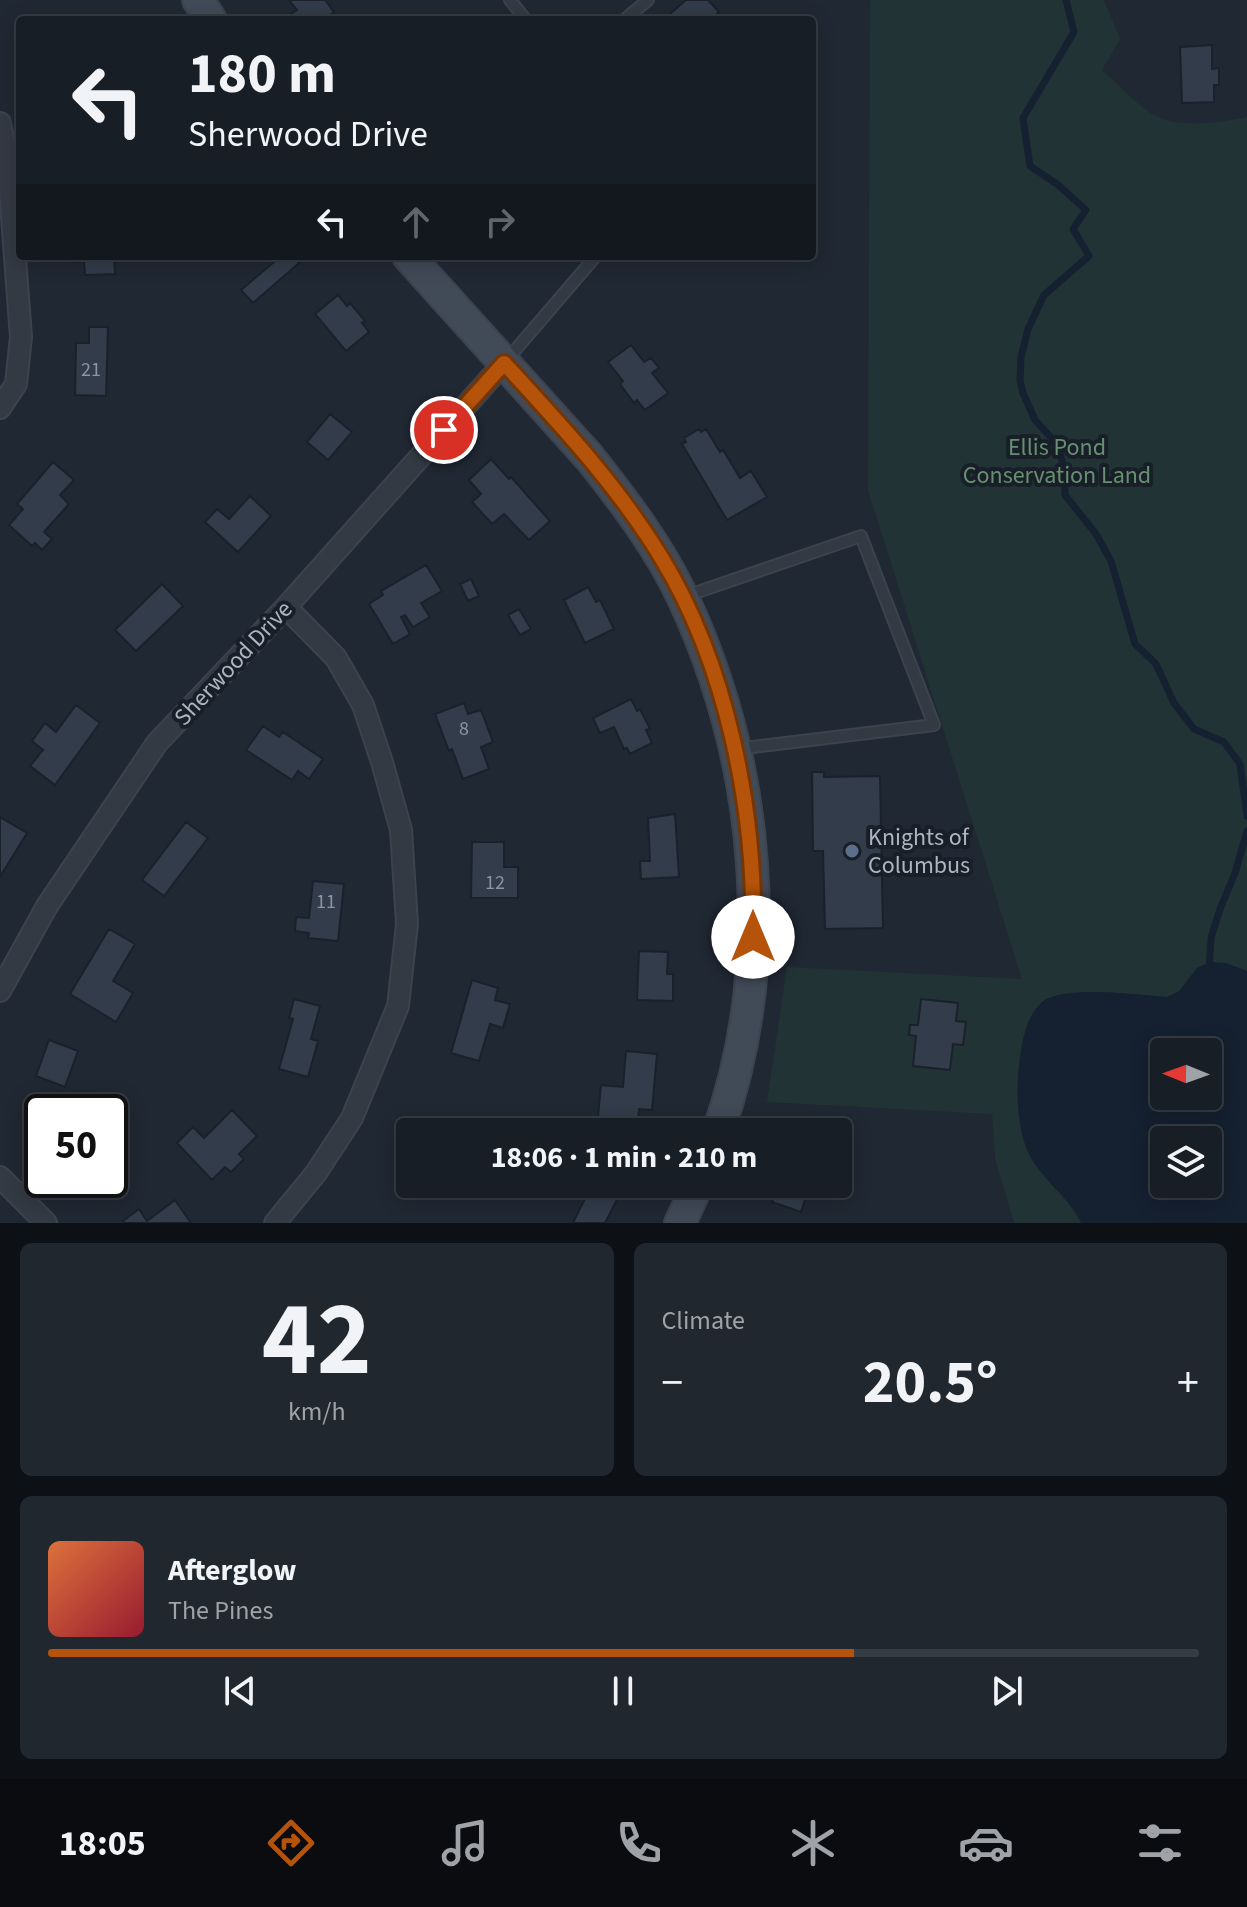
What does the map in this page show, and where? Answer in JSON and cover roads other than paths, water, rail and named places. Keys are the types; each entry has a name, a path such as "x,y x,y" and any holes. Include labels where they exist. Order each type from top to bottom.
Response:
{"main road":[{"path":"412,260 615,490 662,558 683,597 714,674 746,809 754,911 747,1014 723,1118"},
{"path":"680,1223 692,1198"}],"street":[{"path":"0,123 8,164 21,337 16,384 0,408"},
{"name":"Sherwood Drive","path":"0,991 47,906 157,743 286,607 504,363"},
{"path":"275,1223 316,1173 352,1118 398,1006 407,924 401,830 363,705 336,658 286,607"},
{"path":"0,1177 46,1223"}],"lane":[{"path":"510,0 523,16"},
{"path":"629,16 648,0"},
{"path":"504,363 593,260"},
{"path":"683,597 861,536 934,725 734,749"}],"water":[{"path":"1210,962 1226,963 1247,971 1247,1223 1081,1223 1069,1204 1038,1169 1024,1140 1019,1119 1018,1086 1021,1048 1028,1023 1041,1003 1065,994 1101,992 1167,997 1179,991 1197,968"}],"waterway":[{"path":"1066,0 1074,32 1023,118 1030,166 1057,184 1086,210 1073,229 1089,256 1044,295 1028,329 1021,357 1020,380 1035,420 1058,445 1064,469 1065,495 1096,534 1111,561 1135,644 1156,664 1174,703 1194,729 1224,742 1240,764 1247,816"},
{"path":"1209,970 1211,938 1247,831"}],"place":[{"name":"Knights of Columbus","path":"852,851"}],"park label":[{"name":"Ellis Pond Conservation Land","path":"1057,461"}]}
